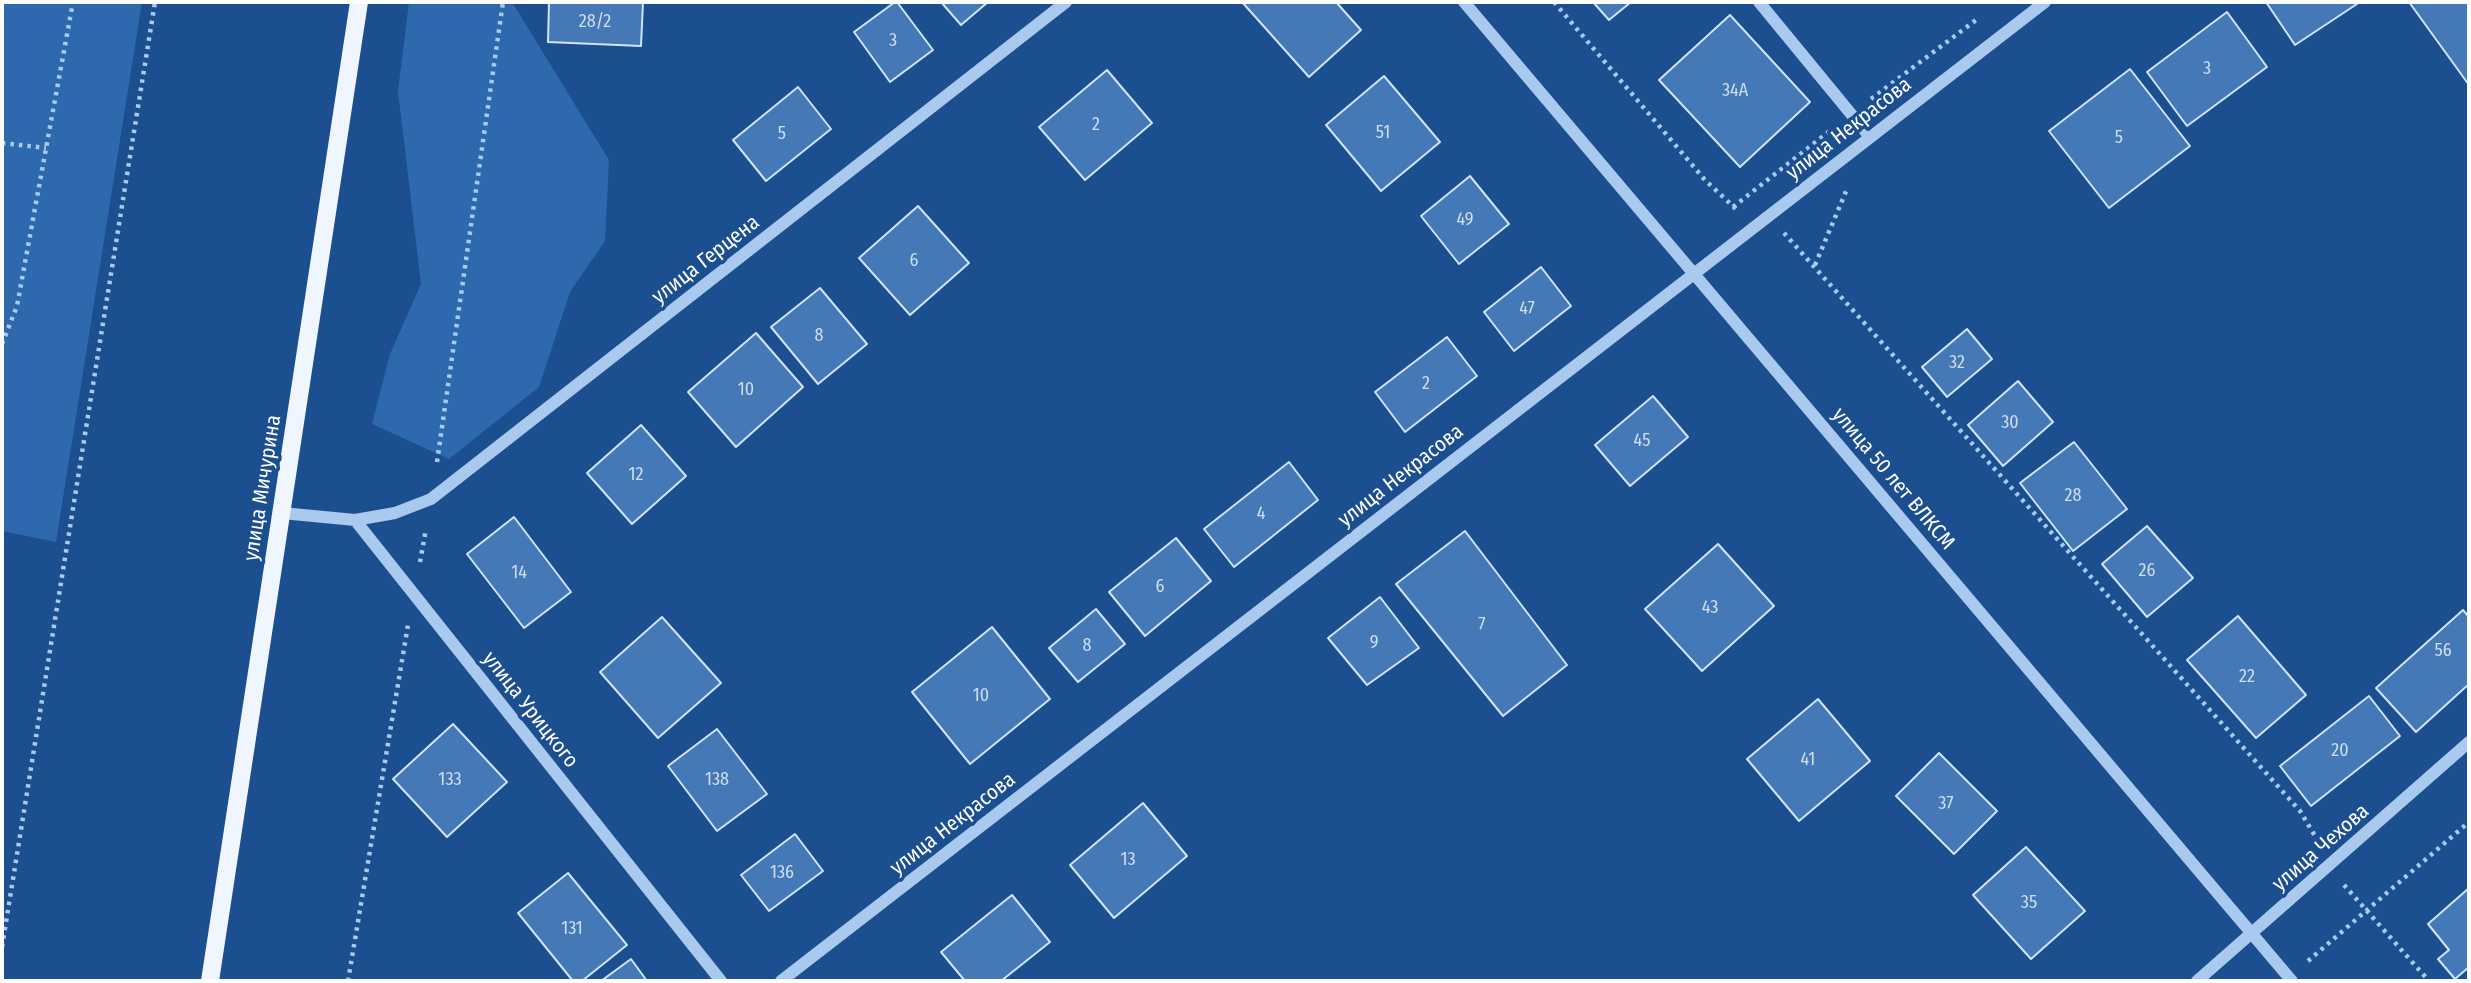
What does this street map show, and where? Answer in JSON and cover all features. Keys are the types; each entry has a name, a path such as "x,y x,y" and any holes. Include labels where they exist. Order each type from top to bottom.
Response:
{"main road":[{"name":"улица Мичурина","path":"210,981 359,2"}],"street":[{"name":"улица Герцена","path":"355,520 396,513 431,499 1066,2"},
{"name":"улица 50 лет ВЛКСМ","path":"1464,2 2291,979"},
{"path":"1759,2 1870,137"},
{"name":"улица Некрасова","path":"781,981 2045,2"},
{"path":"282,513 355,520"},
{"name":"улица Урицкого","path":"355,520 721,981"},
{"name":"улица Чехова","path":"2197,981 2469,742"}],"path":[{"path":"2,344 18,306 73,2"},
{"path":"2,947 155,2"},
{"path":"1554,2 1705,180 1733,207 1788,235 1815,265 2300,811 2346,887 2429,981"},
{"path":"2,143 46,148"},
{"path":"1815,265 1848,188"},
{"path":"2291,979 2469,822"}],"shaded area":[{"path":"2,2 142,2 56,542 2,531"},
{"path":"409,2 512,2 609,160 605,241 570,292 539,387 449,459 372,424 390,354 421,284 398,91"}],"building":[{"path":"549,2 643,2 641,46 548,42"},
{"path":"895,2 933,50 890,82 854,32"},
{"path":"941,2 988,2 961,25"},
{"path":"1242,2 1336,2 1361,30 1309,77"},
{"path":"1593,2 1631,2 1609,20"},
{"path":"2266,2 2360,2 2295,45"},
{"path":"2409,2 2469,2 2469,85"},
{"path":"2227,12 2267,67 2187,126 2147,72"},
{"path":"1730,15 1810,102 1740,167 1659,80"},
{"path":"2130,69 2190,146 2109,208 2049,131"},
{"path":"1107,70 1152,123 1085,180 1039,127"},
{"path":"1384,76 1440,142 1381,191 1326,125"},
{"path":"798,87 831,129 766,181 733,140"},
{"path":"1470,176 1509,224 1459,264 1421,216"},
{"path":"918,206 969,263 910,315 859,258"},
{"path":"1541,267 1571,306 1514,351 1484,312"},
{"path":"820,288 867,344 818,384 771,327"},
{"path":"1967,329 1992,359 1947,397 1922,367"},
{"path":"756,333 803,387 736,447 688,392"},
{"path":"1447,337 1477,376 1405,432 1375,392"},
{"path":"2018,381 2053,422 2003,466 1968,425"},
{"path":"1653,396 1688,437 1630,486 1595,445"},
{"path":"641,425 686,476 632,524 587,473"},
{"path":"2074,442 2127,509 2073,551 2020,483"},
{"path":"1289,462 1318,500 1234,567 1204,529"},
{"path":"514,517 571,592 524,628 467,554"},
{"path":"2147,526 2193,578 2147,617 2102,564"},
{"path":"1465,531 1567,665 1503,716 1396,584"},
{"path":"1176,538 1211,581 1145,636 1109,592"},
{"path":"1718,544 1774,606 1702,671 1645,609"},
{"path":"1380,597 1419,648 1367,685 1328,638"},
{"path":"1096,609 1125,644 1078,682 1049,648"},
{"path":"2463,610 2469,617 2469,684 2416,732 2376,688"},
{"path":"2238,616 2306,695 2256,738 2187,660"},
{"path":"662,617 721,683 658,738 600,672"},
{"path":"992,627 1050,699 970,764 912,692"},
{"path":"2369,696 2400,736 2311,806 2280,766"},
{"path":"1818,699 1870,761 1799,821 1747,759"},
{"path":"453,724 507,782 447,837 393,779"},
{"path":"717,729 767,794 717,831 668,766"},
{"path":"1939,753 1997,811 1954,854 1896,796"},
{"path":"1143,803 1187,856 1114,918 1070,865"},
{"path":"795,834 823,871 769,911 741,875"},
{"path":"2026,847 2085,911 2031,959 1973,895"},
{"path":"568,873 627,945 582,981 573,981 518,913"},
{"path":"2469,888 2469,967 2455,979 2438,959 2449,950 2428,924"},
{"path":"1012,895 1050,942 1001,981 965,981 941,952"},
{"path":"631,959 647,981 601,981"}]}
